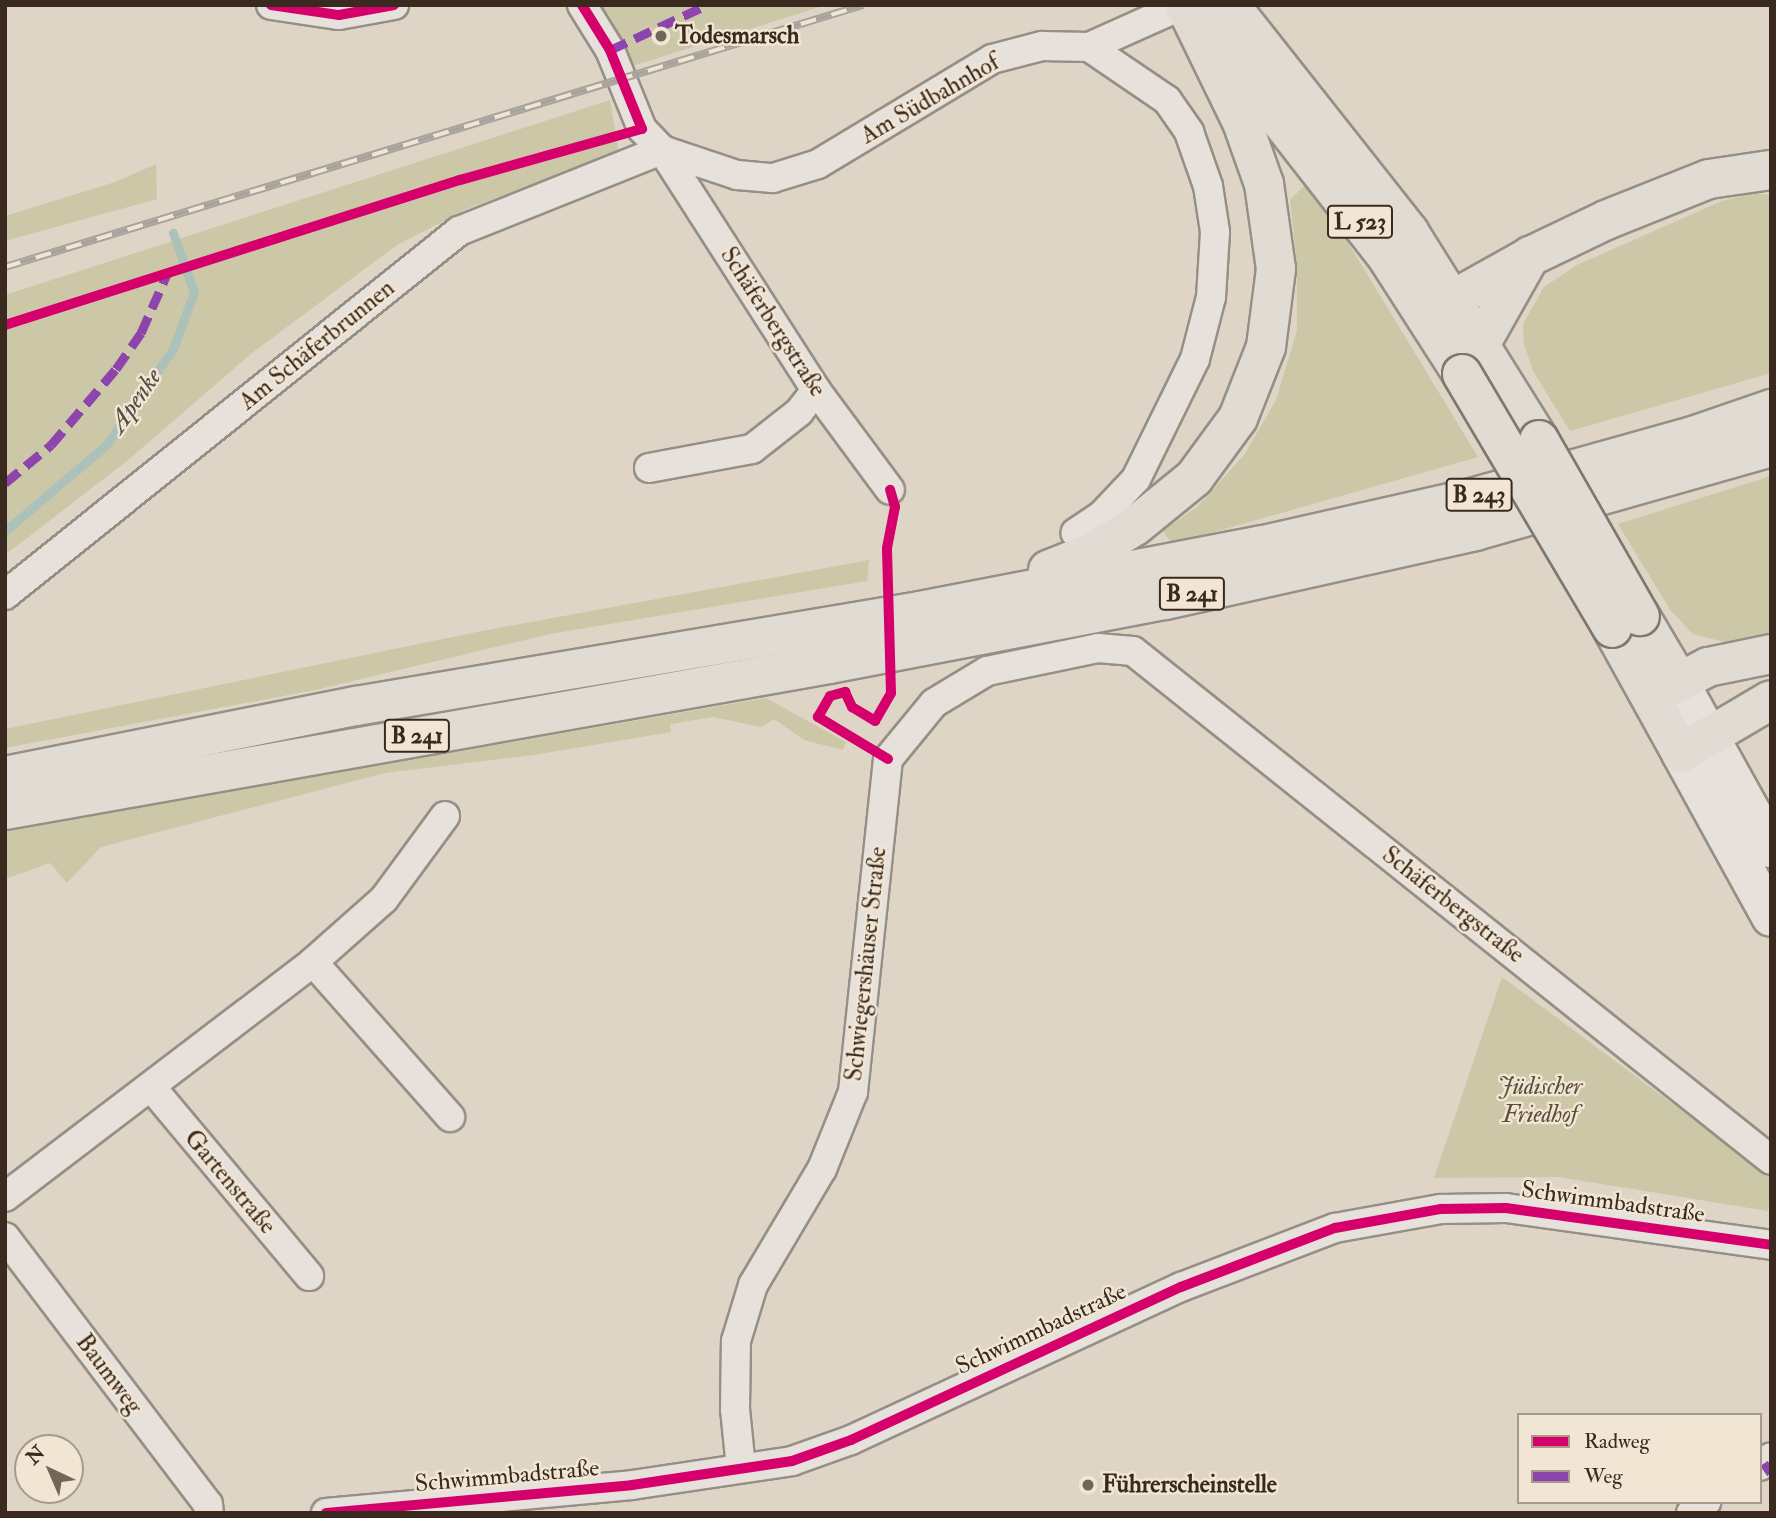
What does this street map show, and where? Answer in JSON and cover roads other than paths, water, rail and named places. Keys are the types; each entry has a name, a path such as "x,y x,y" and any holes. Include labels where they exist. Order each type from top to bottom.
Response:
{"main road":[{"name":"B 241","path":"1186,5 1250,75 1409,232 1439,307"},
{"name":"B 241","path":"5,776 356,706 968,602 1093,552 1144,520 1194,478 1238,418 1266,347 1276,269 1250,75 1230,5"},
{"path":"1771,170 1709,179 1531,256 1439,307 1479,360 1665,689 1695,746 1771,917"},
{"path":"1479,360 1531,256"},
{"path":"1693,436 1771,393"},
{"name":"B 243","path":"968,602 1263,545 1458,500 1693,436 1771,409"},
{"name":"B 241","path":"5,810 829,664 1165,600 1475,531 1771,447"},
{"path":"1665,689 1708,667 1771,654"},
{"path":"1695,746 1771,700"},
{"path":"1695,746 1771,848"}],"street":[{"path":"271,5 339,15 394,5"},
{"path":"582,5 610,50 642,129 662,150"},
{"path":"1089,47 1186,5"},
{"name":"Am Südbahnhof","path":"662,150 737,175 773,178 818,164 992,59 1042,46 1089,47"},
{"path":"1074,533 1102,515 1136,479 1165,428 1195,359 1211,297 1215,232 1208,186 1189,132 1167,100 1089,47"},
{"name":"Am Schäferbrunnen","path":"5,595 459,231 539,202 662,150"},
{"name":"Schäferbergstraße","path":"662,150 816,390 890,490"},
{"path":"649,468 752,449 799,412 816,390"},
{"name":"Schwiegershäuser Straße","path":"741,1468 735,1409 740,1329 753,1285 822,1169 853,1092 888,759 934,703 987,671 1098,648 1133,651"},
{"name":"Schäferbergstraße","path":"1133,651 1771,1160"},
{"path":"5,1197 152,1088 313,962 384,899 444,816"},
{"path":"313,962 450,1116"},
{"name":"Gartenstraße","path":"152,1088 309,1276"},
{"name":"Schwimmbadstraße","path":"326,1513 632,1485 792,1461 851,1440 1181,1287 1335,1228 1441,1209 1506,1208 1771,1245"},
{"name":"Baumweg","path":"5,1237 208,1504 209,1513"}],"waterway":[{"name":"Apenke","path":"5,531 106,445 173,349 194,292 173,233"}],"railway":[{"path":"5,267 863,5"}],"place":[{"name":"Todesmarsch","path":"661,36"},
{"name":"Führerscheinstelle","path":"1088,1485"}],"park label":[{"name":"Jüdischer Friedhof","path":"1540,1101"}]}
